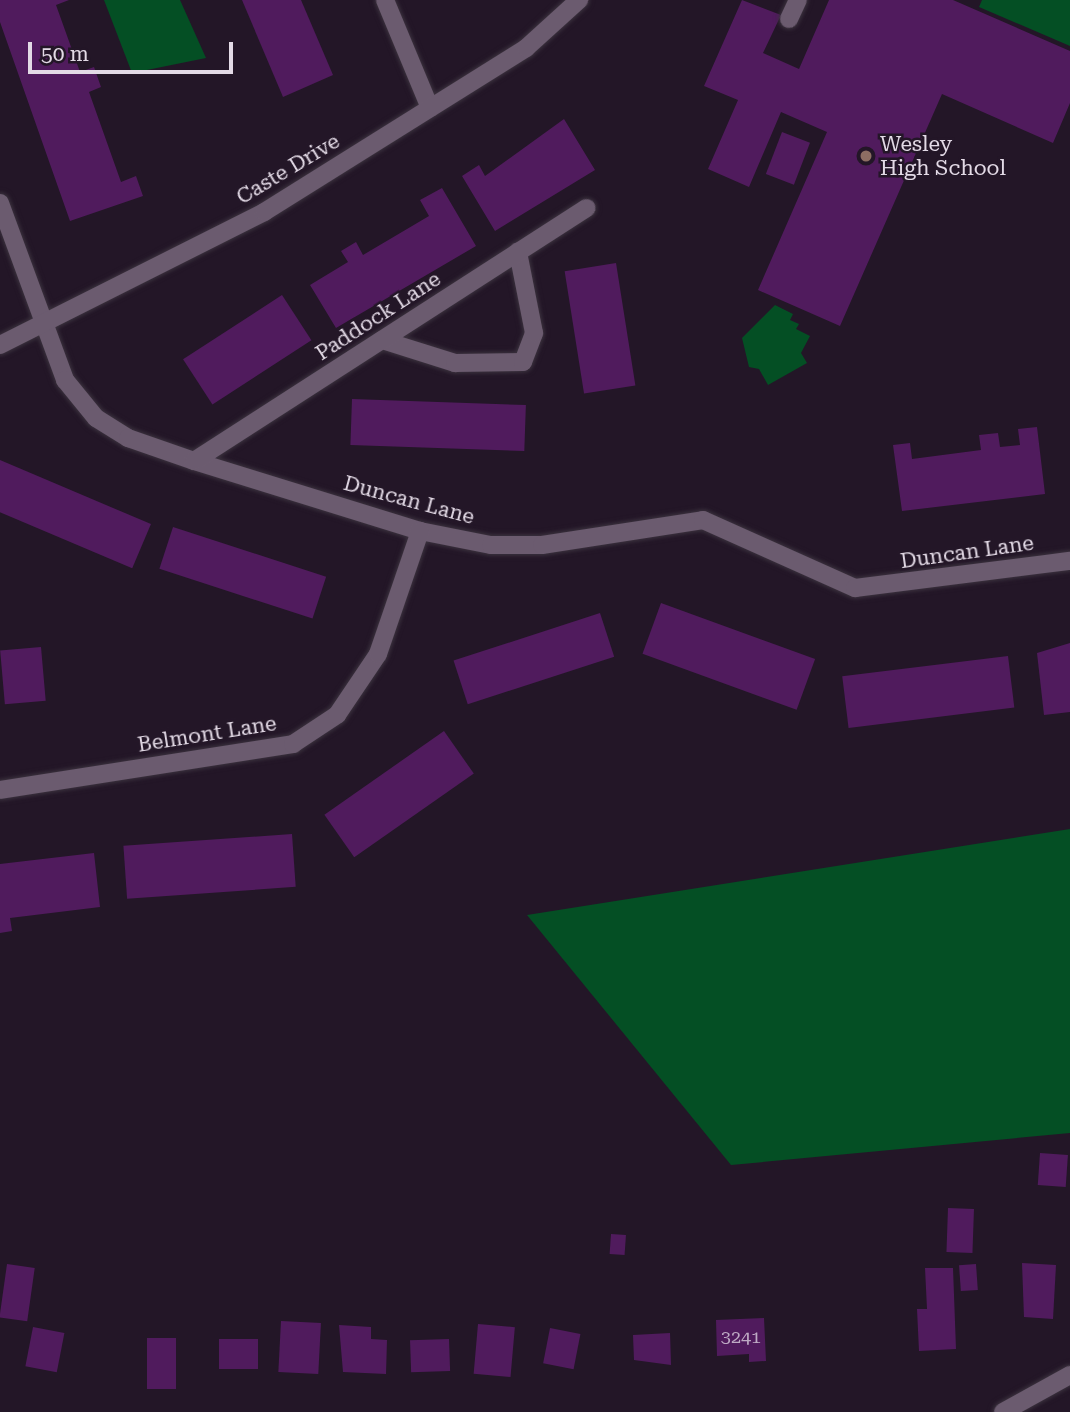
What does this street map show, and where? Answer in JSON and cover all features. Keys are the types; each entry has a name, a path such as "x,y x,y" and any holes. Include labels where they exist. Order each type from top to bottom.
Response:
{"street":[{"path":"385,0 430,108"},
{"name":"Caste Drive","path":"0,345 45,325 264,212 526,48 579,0"},
{"path":"789,19 797,0"},
{"name":"Duncan Lane","path":"0,203 65,380 96,418 128,438 194,461 420,531 491,545 542,545 703,520 855,588 1070,561"},
{"name":"Paddock Lane","path":"194,461 586,208"},
{"path":"382,340 455,363 523,362 534,333 518,252"},
{"name":"Belmont Lane","path":"0,790 293,744 337,715 378,654 420,531"},
{"path":"1003,1412 1070,1375"}],"green space":[{"path":"104,0 180,0 206,58 132,73"},
{"path":"982,0 1070,0 1070,46 979,7"},
{"path":"775,305 793,314 790,320 799,324 796,329 810,336 801,353 807,363 768,385 759,369 749,367 742,338"},
{"path":"1070,829 1070,1133 731,1165 527,915"}],"building":[{"path":"0,0 69,0 56,5 80,72 94,67 101,87 89,92 121,182 136,176 143,196 70,221 0,22"},
{"path":"242,0 301,0 333,75 283,97"},
{"name":"Wesley High School","path":"742,0 781,15 763,53 799,69 829,0 953,0 1070,51 1070,103 1053,143 942,94 840,326 758,290 827,132 781,112 749,187 708,169 738,100 704,86"},
{"path":"564,119 595,170 495,231 462,176 479,165 485,176"},
{"path":"782,132 810,143 794,185 766,174"},
{"path":"442,188 476,246 336,328 310,285 348,262 341,251 356,242 363,255 429,216 420,200"},
{"path":"616,263 635,385 584,394 565,271"},
{"path":"282,295 311,340 212,405 183,359"},
{"path":"352,399 526,405 524,451 350,445"},
{"path":"1037,427 1045,494 902,511 893,445 910,443 912,459 981,450 979,435 998,433 1000,447 1020,445 1018,429"},
{"path":"0,460 151,524 132,568 0,512"},
{"path":"173,527 326,577 313,619 159,569"},
{"path":"661,603 815,659 797,710 643,654"},
{"path":"600,613 614,657 468,704 454,661"},
{"path":"1070,643 1070,712 1044,715 1037,653"},
{"path":"41,647 46,701 5,704 0,651"},
{"path":"1008,656 1014,708 849,728 842,676"},
{"path":"444,731 474,774 354,857 324,815"},
{"path":"292,834 296,887 127,899 123,846"},
{"path":"94,853 100,907 10,918 12,931 0,933 0,864"},
{"path":"1040,1153 1068,1155 1066,1187 1038,1185"},
{"path":"948,1208 974,1209 972,1253 946,1252"},
{"path":"611,1234 626,1235 625,1255 610,1254"},
{"path":"1022,1263 1056,1265 1053,1319 1024,1317"},
{"path":"7,1264 35,1268 27,1321 0,1318"},
{"path":"976,1264 978,1290 961,1291 959,1265"},
{"path":"925,1268 953,1268 956,1349 919,1351 917,1309 927,1309"},
{"path":"764,1318 766,1361 749,1362 749,1354 717,1356 716,1320"},
{"path":"281,1321 321,1323 318,1374 278,1372"},
{"path":"478,1324 515,1327 511,1377 474,1374"},
{"path":"339,1325 371,1327 371,1339 387,1340 386,1374 343,1372"},
{"path":"33,1327 64,1333 57,1372 25,1366"},
{"path":"550,1328 580,1334 574,1369 543,1363"},
{"path":"670,1333 671,1365 634,1360 633,1335"},
{"path":"147,1338 176,1338 176,1389 147,1389"},
{"path":"219,1339 258,1339 258,1369 219,1369"},
{"path":"449,1339 450,1371 411,1372 410,1340"}],"place":[{"name":"Wesley High School","path":"866,156"}]}
